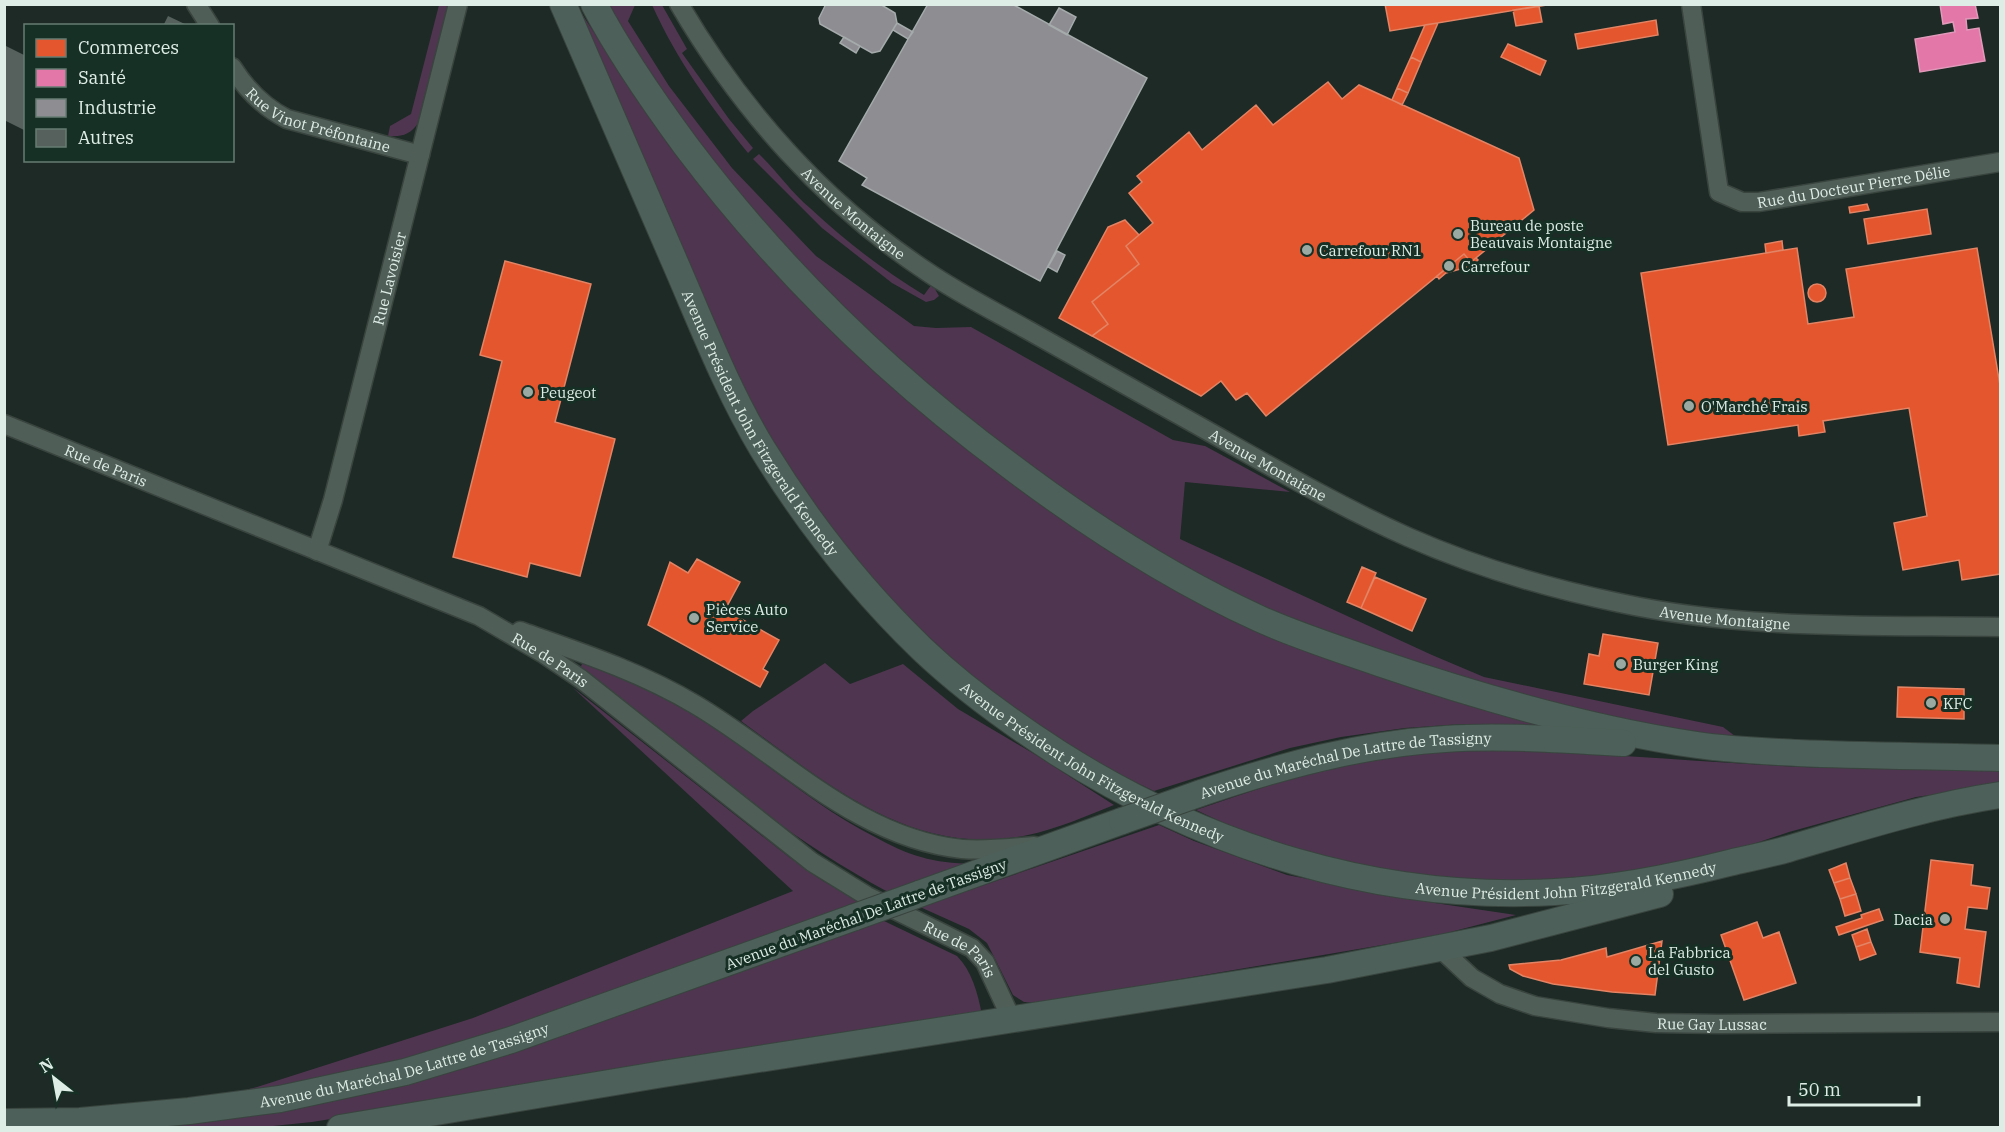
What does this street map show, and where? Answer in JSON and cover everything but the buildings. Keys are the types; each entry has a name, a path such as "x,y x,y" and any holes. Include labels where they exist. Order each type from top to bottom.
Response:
{"main road":[{"name":"Avenue Président John Fitzgerald Kennedy","path":"563,4 722,371 756,436 789,490 845,564 921,648 975,694 1023,729 1091,773 1203,829 1268,854 1311,867 1397,885 1480,892 1551,893 1657,880 1784,851 1904,814 2001,795"},
{"path":"594,4 632,69 702,166 744,219 819,301 885,365 955,425 1038,488 1090,524 1216,597 1262,620 1332,647 1435,682 1495,700 1639,734 1699,746 1731,749 2001,758"},
{"name":"Avenue du Maréchal De Lattre de Tassigny","path":"4,1122 80,1121 189,1111 280,1099 387,1077 511,1040 1201,793 1316,759 1389,745 1444,739 1506,738 1731,749"},
{"path":"340,1128 1011,1018 1275,979 1441,949 1534,928 1656,895 1726,873 1784,851"}],"street":[{"path":"196,4 209,24"},
{"name":"Rue Lavoisier","path":"317,551 333,500 458,4"},
{"name":"Avenue Montaigne","path":"679,4 724,75 769,132 823,189 860,222 902,254 976,302 1322,494 1394,530 1440,550 1519,578 1646,609 1780,623 2001,627"},
{"name":"Rue du Docteur Pierre Délie","path":"1691,4 1719,192 1742,202 1759,202 2001,162"},
{"name":"Rue Vinot Préfontaine","path":"234,70 256,97 276,114 420,155"},
{"name":"Rue de Paris","path":"4,424 479,616 563,666 812,862 867,896 972,948 985,962 1011,1018"},
{"path":"479,616 572,649 664,687 731,727 846,807 897,832 929,843 975,850 1061,844"},
{"name":"Rue Gay Lussac","path":"1441,949 1472,978 1500,994 1535,1006 1600,1017 1642,1022 1712,1024 2001,1022"}],"shaded area":[{"path":"439,5 449,5 419,122 405,134 388,136 390,126 411,114"},
{"path":"576,5 669,146 766,263 869,367 949,435 1020,490 1107,550 1181,592 1580,734 1463,724 1405,728 1341,737 1290,748 1154,791 1104,768 1038,727 966,671 899,608 839,539 793,476 743,390"},
{"path":"607,5 635,5 628,21 669,86 732,168 816,256 914,326 971,327 1173,440 1205,446 1290,492 1185,482 1180,539 1484,677 1723,727 1739,739 1595,715 1458,679 1265,608 1138,543 1066,493 937,396 805,270 709,158 661,92"},
{"path":"652,5 662,5 687,49 682,53 729,119 753,148 748,153 695,82 672,45"},
{"path":"759,154 803,202 851,243 894,276 924,295 932,284 939,296 926,302 892,283 822,228 753,159"},
{"path":"583,661 652,692 701,719 854,826 903,851 927,859 971,864 888,892 807,843 768,816 580,669"},
{"path":"825,663 850,684 903,664 958,709 1114,805 1039,832 986,840 946,836 909,826 874,811 806,769 741,721"},
{"path":"572,687 789,857 823,881 859,901 692,964 488,1036 384,1067 214,1098 257,1087 473,1018 793,891"},
{"path":"1476,750 1599,754 1804,767 2000,768 2000,785 1916,797 1789,832 1720,855 1624,875 1515,883 1449,880 1339,864 1241,831 1196,810 1299,776 1376,757"},
{"path":"1159,825 1194,841 1287,875 1435,903 1516,915 1435,936 1039,1003 1024,1002 1013,995 987,943 969,929 920,907"},
{"path":"882,920 957,956 970,976 982,1015 312,1122 254,1128 124,1128 254,1111"}],"place":[{"name":"Bureau de poste Beauvais Montaigne","path":"1458,234"},
{"name":"Carrefour RN1","path":"1307,250"},
{"name":"Carrefour","path":"1449,266"},
{"name":"Peugeot","path":"528,392"},
{"name":"O'Marché Frais","path":"1689,406"},
{"name":"Pièces Auto Service","path":"694,618"},
{"name":"Burger King","path":"1621,664"},
{"name":"KFC","path":"1931,703"},
{"name":"Dacia","path":"1945,919"},
{"name":"La Fabbrica del Gusto","path":"1636,961"}]}
